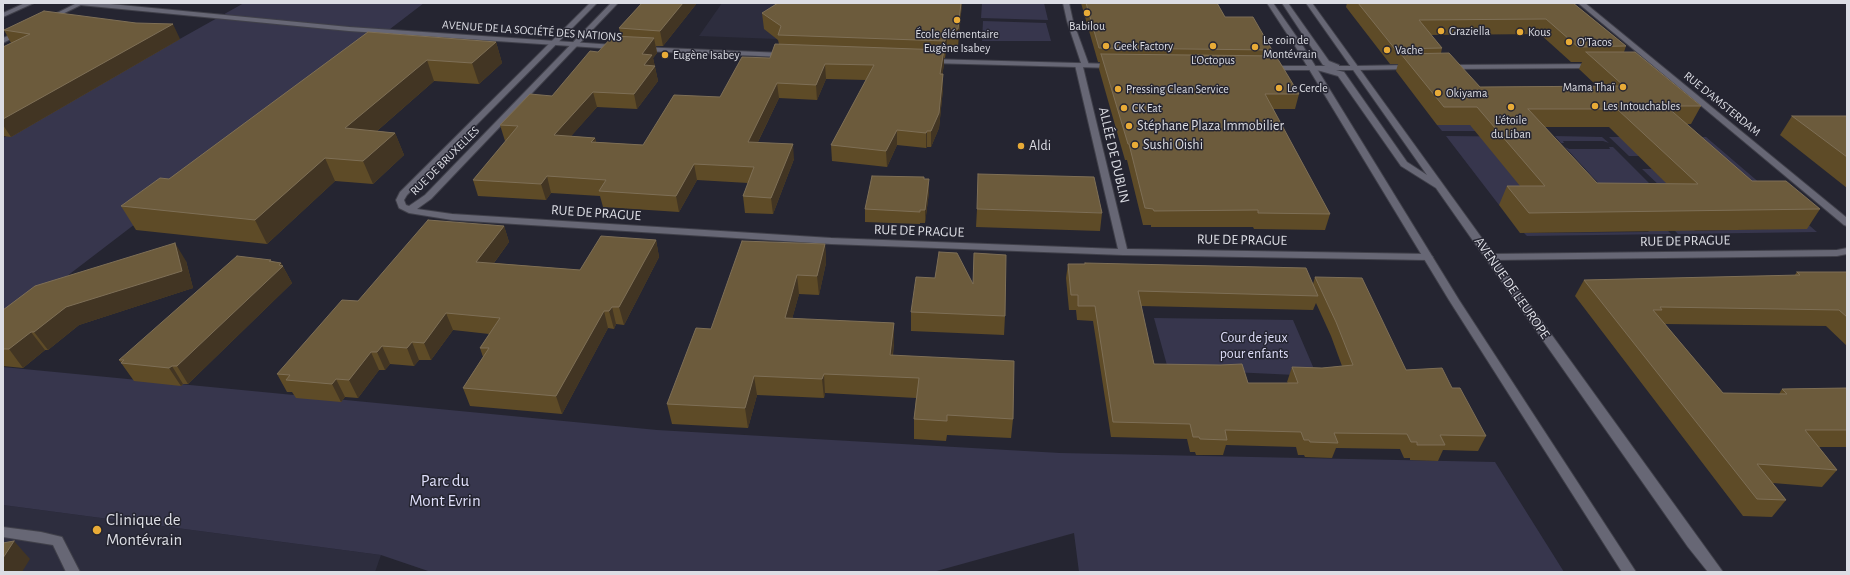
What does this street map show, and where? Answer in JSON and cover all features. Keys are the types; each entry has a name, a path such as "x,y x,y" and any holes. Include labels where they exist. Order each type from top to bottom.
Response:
{"street":[{"path":"3,15 31,3"},
{"path":"42,22 81,3"},
{"name":"AVENUE DE LA SOCIÉTÉ DES NATIONS","path":"81,3 349,29 553,44 790,56"},
{"name":"RUE DE BRUXELLES","path":"594,3 403,194 400,200 402,206 410,210 428,197 615,3"},
{"name":"ALLÉE DE DUBLIN","path":"1066,3 1082,65 1123,252"},
{"path":"1270,3 1316,68 1428,257 1629,572"},
{"path":"1285,3 1326,63 1340,68"},
{"name":"AVENUE DE L'EUROPE","path":"1309,3 1693,543 1716,572"},
{"name":"RUE D'AMSTERDAM","path":"1581,3 1847,223"},
{"path":"3,41 29,28"},
{"path":"921,61 1123,66"},
{"path":"1437,67 1604,65"},
{"path":"1642,65 1656,65"},
{"path":"1260,68 1421,67"},
{"path":"1316,68 1342,74 1404,164 1441,188"},
{"name":"RUE DE PRAGUE","path":"410,210 452,217 831,241 1123,252 1428,257"},
{"name":"RUE DE PRAGUE","path":"1491,257 1837,253 1847,251"},
{"path":"3,532 41,537 57,542 73,572"}],"shaded area":[{"path":"722,3 962,3 958,46 699,36"},
{"name":"Clinique de Montévrain","path":"3,505 381,555 375,572 3,572"}],"green space":[{"path":"244,3 424,3 3,325 3,138"},
{"path":"982,3 1044,3 1048,20 981,18"},
{"path":"983,21 1046,23 1051,41 982,41"},
{"path":"1437,125 1470,125 1490,131 1442,131"},
{"path":"1446,136 1548,137 1537,205 1499,205"},
{"path":"1555,136 1602,137 1609,143 1603,141 1563,141 1564,143 1561,143"},
{"path":"1609,137 1706,137 1817,232 1678,234 1642,197 1668,204 1695,231 1806,228 1639,156 1629,156"},
{"path":"1565,147 1569,149 1610,149 1609,147 1613,147 1653,187 1602,187"},
{"path":"1642,169 1652,169 1671,187 1661,187"},
{"path":"1634,195 1671,234 1527,236 1524,233 1649,232 1622,202"},
{"name":"Cour de jeux pour enfants","path":"1154,318 1293,320 1317,376 1168,369"},
{"name":"Parc du Mont Evrin","path":"3,367 657,430 1060,453 1495,462 1564,572 1079,572 1074,533 933,572 431,572 381,555 3,505"}],"building":[{"path":"642,3 683,3 660,31 619,28"},
{"path":"778,3 961,3 958,29 947,29 945,41 778,35 781,26 762,13"},
{"path":"1086,3 1217,3 1225,17 1253,17 1272,50 1099,48"},
{"path":"1358,3 1573,3 1626,46 1578,47 1546,19 1419,20 1442,48 1395,49"},
{"path":"44,11 136,23 173,24 3,119 3,47 30,34 4,30"},
{"path":"368,32 496,42 472,63 427,60 345,128 395,133 363,161 325,158 255,220 121,206 160,178 169,179"},
{"path":"613,36 654,38 642,54 652,55 644,65 655,66 634,94 593,92 554,135 595,138 591,142 643,145 674,95 720,97 742,57 770,58 775,44 944,50 940,74 943,74 939,113 931,131 927,131 926,133 897,130 886,151 831,145 874,65 825,64 816,85 777,83 748,142 793,144 771,198 743,196 754,167 694,164 676,196 599,191 606,180 547,176 541,184 473,180 518,126 500,125 530,94 552,96 590,51 598,52"},
{"path":"1586,52 1635,52 1701,106 1666,106 1752,181 1786,181 1820,209 1529,213 1507,186 1545,186 1477,107 1444,107 1401,54 1449,53 1480,87 1624,86","holes":["1528,109 1617,109 1698,184 1597,183"]},
{"path":"1101,54 1276,56 1299,94 1265,94 1330,214 1258,213 1258,210 1154,211 1153,209 1145,208 1129,144"},
{"path":"1792,116 1847,116 1847,157"},
{"path":"978,174 1094,177 1102,213 977,209"},
{"path":"872,176 924,177 924,179 929,179 925,210 920,210 920,212 865,209"},
{"path":"428,220 504,226 476,262 580,270 601,236 656,240 619,307 612,307 609,311 604,311 556,396 463,388 489,348 480,348 500,318 446,313 424,343 412,342 407,348 382,346 377,352 371,352 349,380 336,379 332,384 286,380 290,375 277,374 342,300 358,301"},
{"path":"742,241 825,244 817,276 797,275 785,318 894,323 890,355 1014,361 1013,419 947,415 947,421 914,419 919,378 824,374 822,379 754,376 745,408 667,404 696,328 711,329"},
{"path":"175,243 182,271 66,307 9,349 3,349 3,310 35,286"},
{"path":"939,252 957,253 973,284 974,253 1006,255 1005,316 911,312 916,277 935,278"},
{"path":"237,256 271,260 269,261 281,263 279,265 283,266 177,366 172,366 169,368 121,363 124,360 119,360"},
{"path":"1085,263 1306,268 1318,296 1138,291 1154,364 1242,364 1248,383 1298,383 1292,367 1322,368 1353,365 1336,322 1315,277 1362,278 1406,370 1442,368 1452,388 1460,388 1486,436 1440,435 1445,445 1417,445 1417,442 1411,442 1407,434 1334,433 1338,443 1310,442 1309,440 1304,440 1301,432 1225,430 1227,440 1200,439 1199,437 1193,437 1190,424 1113,422 1095,306 1078,306 1078,295 1071,295 1068,264"},
{"path":"1797,272 1847,272 1847,317 1839,310 1660,307 1662,310 1653,310 1723,393 1787,394 1782,389 1847,388 1847,430 1805,430 1837,470 1757,464 1786,500 1757,499 1584,280 1800,275"},
{"path":"14,541 3,558 3,543"}],"place":[{"name":"Babilou","path":"1087,13"},
{"name":"École élémentaire Eugène Isabey","path":"957,20"},
{"name":"Graziella","path":"1441,31"},
{"name":"Kous","path":"1520,32"},
{"name":"O'Tacos","path":"1569,42"},
{"name":"Geek Factory","path":"1106,46"},
{"name":"L'Octopus","path":"1213,46"},
{"name":"Le coin de Montévrain","path":"1255,47"},
{"name":"Vache","path":"1387,50"},
{"name":"Eugène Isabey","path":"665,55"},
{"name":"Mama Thaï","path":"1623,87"},
{"name":"Le Cercle","path":"1279,88"},
{"name":"Pressing Clean Service","path":"1118,89"},
{"name":"Okiyama","path":"1438,93"},
{"name":"Les Intouchables","path":"1595,106"},
{"name":"L'étoile du Liban","path":"1511,107"},
{"name":"CK Eat","path":"1124,108"},
{"name":"Stéphane Plaza Immobilier","path":"1129,126"},
{"name":"Sushi Oishi","path":"1135,145"},
{"name":"Aldi","path":"1021,146"},
{"name":"Clinique de Montévrain","path":"97,530"}]}
